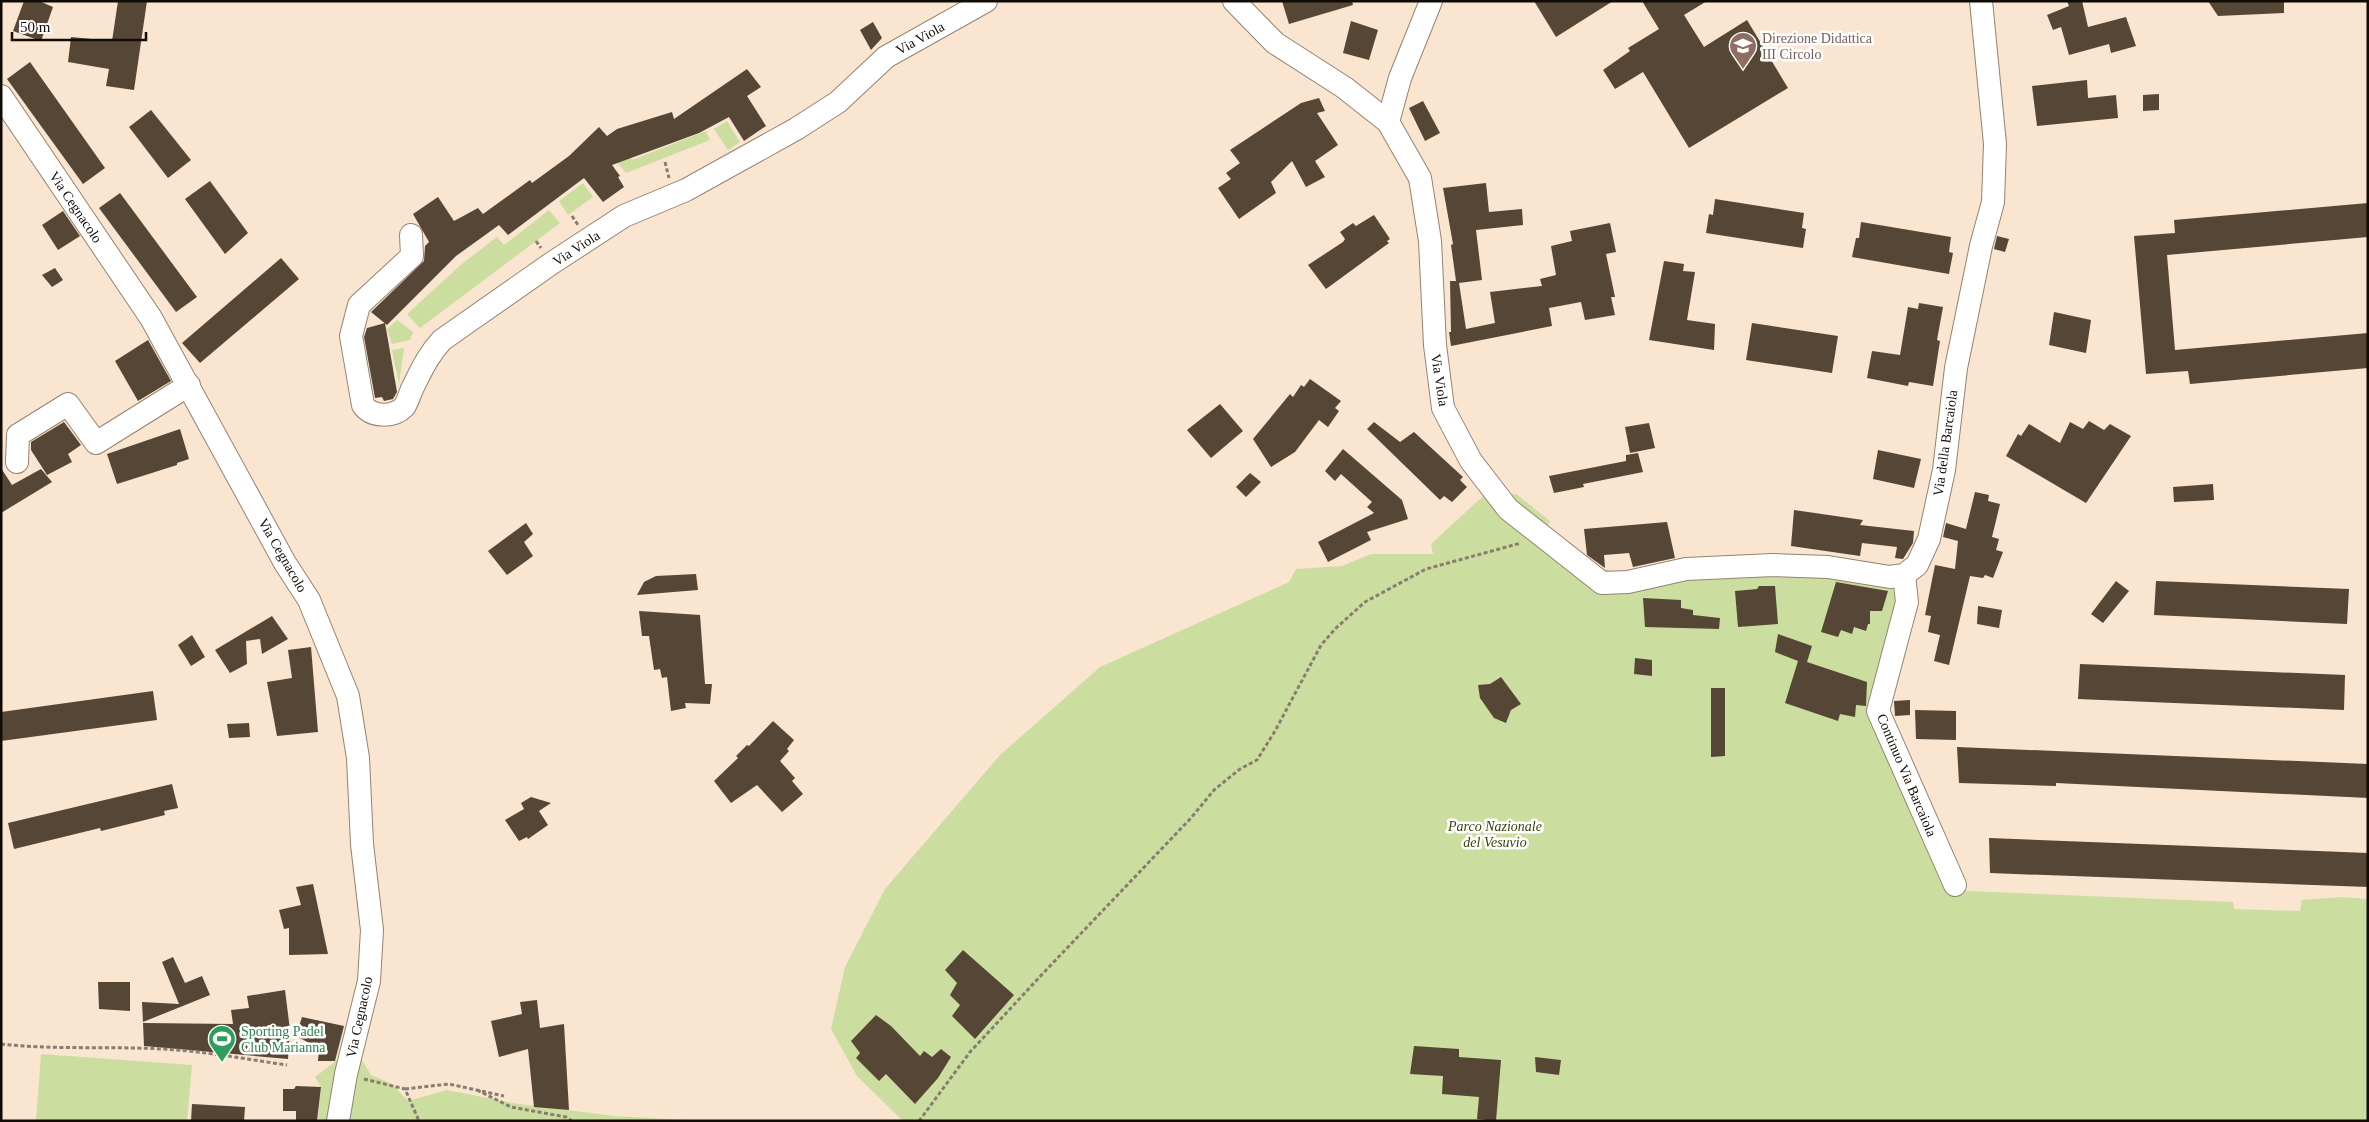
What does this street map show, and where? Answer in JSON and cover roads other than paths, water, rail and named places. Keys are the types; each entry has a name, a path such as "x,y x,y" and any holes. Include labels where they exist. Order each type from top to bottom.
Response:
{"street":[{"name":"Via Viola","path":"411,235 412,256 359,304 351,336 363,405 367,411 377,415 391,413 404,406 430,353 442,340 552,262 624,216 686,190 796,128 838,102 886,57 986,1"},
{"name":"Via Viola","path":"1234,1 1275,43 1345,88 1388,122 1420,178 1430,241 1435,345 1443,408 1471,461 1508,509 1602,583 1628,582 1686,569 1773,564 1828,567 1890,577 1904,575"},
{"path":"1388,122 1400,78 1431,1"},
{"name":"Via della Barcaiola","path":"1904,575 1917,565 1929,539 1944,470 1956,368 1981,246 1993,202 1995,144 1980,1"},
{"name":"Via Cegnacolo","path":"1,96 151,318 285,563 309,600 348,696 358,758 362,844 372,930 369,981 346,1074 338,1121"},
{"path":"17,462 18,435 68,404 96,443 189,385"},
{"name":"Continuo Via Barcaiola","path":"1904,575 1907,602 1878,711 1955,885"}],"place":[{"name":"Direzione Didattica III Circolo","path":"1743,70"},
{"name":"Sporting Padel Club Marianna","path":"222,1063"}],"park label":[{"name":"Parco Nazionale del Vesuvio","path":"1495,834"}]}
